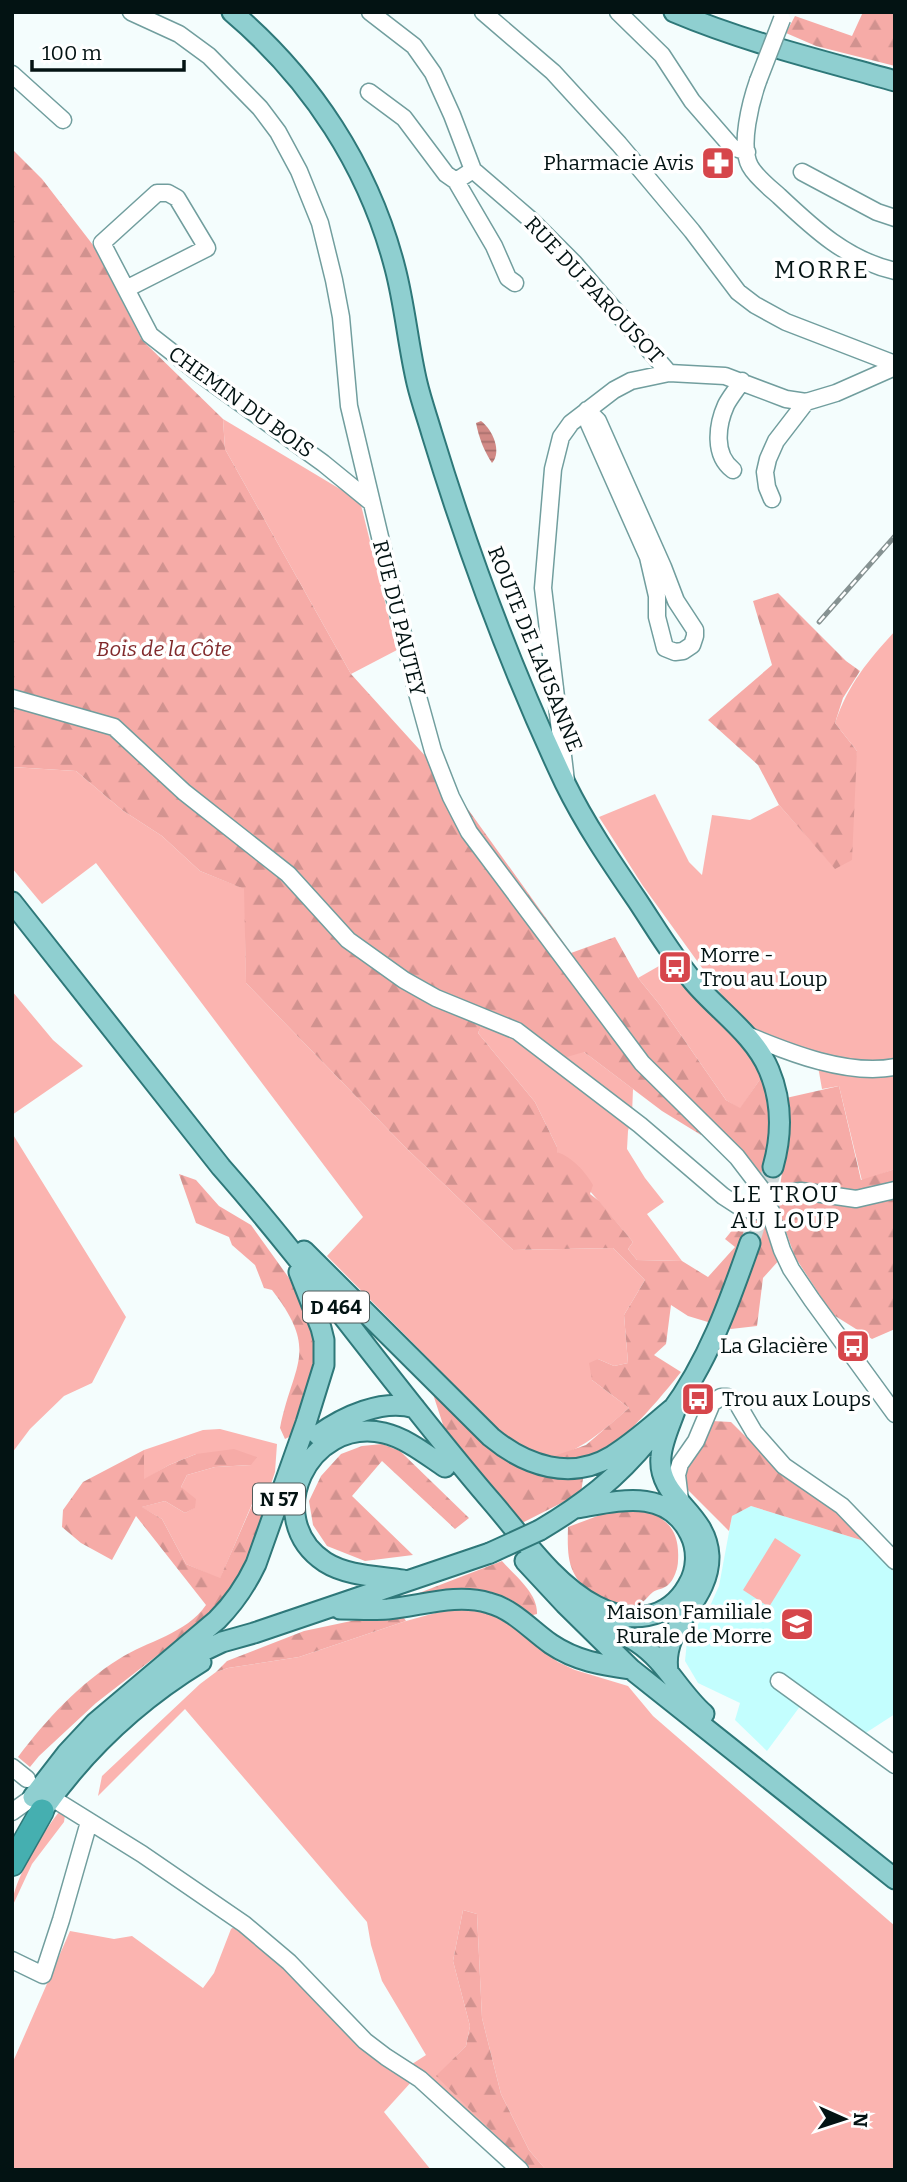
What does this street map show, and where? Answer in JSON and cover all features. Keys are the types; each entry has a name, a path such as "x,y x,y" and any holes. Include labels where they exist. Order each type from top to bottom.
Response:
{"highway":[{"name":"N 57","path":"12,1832 41,1797"},
{"name":"N 57","path":"12,1864 41,1797"}],"main road":[{"name":"ROUTE DE LAUSANNE","path":"221,12 276,60 319,106"},
{"name":"ROUTE DE LAUSANNE","path":"232,12 272,48 319,106 344,142 376,209 402,296 416,381 444,472 516,670 566,786 598,843 680,965 744,1035 769,1070 779,1110 779,1140 774,1167"},
{"path":"674,12 711,21 895,81"},
{"name":"N 57","path":"12,902 221,1167 251,1211 299,1272 321,1328 325,1353 319,1383 295,1454 256,1564 240,1594 207,1629 110,1709 82,1737 41,1797"},
{"name":"D 464","path":"221,1167 256,1207 405,1406 446,1467 539,1576 631,1669 895,1879"},
{"path":"256,1207 327,1273 491,1437 529,1462 552,1468 588,1467 619,1452 677,1405"},
{"path":"577,1508 605,1486 630,1461 677,1405 712,1342 750,1243"},
{"name":"D 464","path":"299,1272 405,1406 544,1562 586,1600 601,1622 647,1650 668,1671 690,1701 752,1754 801,1803"},
{"path":"668,1671 667,1657 671,1637 700,1592 709,1553 703,1530 697,1520 668,1488 664,1478 660,1458 677,1405"},
{"path":"295,1454 313,1438 338,1423 368,1411 405,1406"},
{"path":"408,1581 351,1573 324,1561 314,1552 299,1528 295,1513 295,1493 300,1476 310,1459 331,1441 360,1432 391,1435 446,1467"},
{"path":"577,1508 634,1499 658,1504 680,1519 693,1540 695,1552 694,1573 690,1583 677,1600 660,1613 649,1617 629,1617 607,1611 586,1600"},
{"name":"N 57","path":"139,1686 207,1648 490,1553 540,1530 577,1508"},
{"path":"325,1609 386,1609 455,1600 481,1600 507,1611 572,1656 631,1669"},
{"name":"N 57","path":"41,1797 128,1715 186,1672 254,1633"},
{"path":"613,1651 625,1656 647,1650 671,1637"}],"street":[{"name":"RUE DU PAUTEY","path":"131,12 179,34 209,56 261,108 278,132 299,171 320,223 334,280 341,317 349,405 414,682 433,751 451,797 469,832 642,1063 737,1157 768,1203 782,1250 791,1269 895,1414"},
{"name":"RUE DU PAROUSOT","path":"370,12 414,46 433,73 473,170 531,220 574,263 669,373"},
{"path":"483,12 553,72 619,144 738,292 755,305 786,321 895,366"},
{"path":"618,12 663,55 692,101 732,147 747,152"},
{"path":"783,15 747,120 750,167 816,231 870,265 895,271"},
{"path":"12,74 63,120"},
{"path":"369,92 404,118 446,174 456,181 494,246 508,278 515,283"},
{"path":"456,181 473,170"},
{"path":"802,172 877,212 895,218"},
{"name":"CHEMIN DU BOIS","path":"126,289 207,248 177,198 169,193 157,193 102,243 126,289 150,335 323,463 372,503"},
{"path":"566,786 543,588 553,469 561,437 571,423 614,390 631,381 669,373 725,376 786,399 806,402 836,393 895,366"},
{"path":"729,467 719,445 720,426 726,406 742,381"},
{"path":"772,499 765,472 768,459 776,441 806,402"},
{"path":"587,410 589,424 630,504 676,601 695,630 691,645 683,651 675,652 665,648 657,617 657,596 649,557 630,504"},
{"path":"12,698 114,727 184,792 288,874 348,940 404,980 436,998 517,1031 640,1125 723,1196 740,1207 754,1211 801,1191 856,1199 895,1190"},
{"path":"744,1035 788,1052 860,1068 895,1067"},
{"path":"769,1070 774,1060 788,1052"},
{"path":"680,1500 677,1475 680,1464 696,1441 712,1404 721,1397 733,1399 754,1432 784,1466 842,1506 895,1561"},
{"path":"665,1442 686,1454"},
{"path":"779,1681 895,1765"},
{"path":"12,1767 41,1797 142,1854 260,1937 296,1969 365,2041 420,2079 520,2170"},
{"path":"12,1812 41,1797"},
{"path":"12,1960 43,1975 89,1822"}],"shaded area":[{"path":"223,419 360,501 397,650 351,674 225,449"},
{"path":"481,421 495,441 496,453 492,463 477,429 476,423"},
{"path":"895,631 895,1169 862,1181 839,1086 822,1089 816,1055 751,1031 643,886 599,817 655,794 689,862 702,875 712,815 750,820 779,805 835,868 857,751 835,723 846,696 860,674"},
{"path":"12,767 76,771 122,810 162,836 200,871 245,889 246,983 407,1149 513,1250 613,1248 645,1280 624,1315 628,1363 614,1366 598,1359 592,1380 629,1408 586,1443 573,1450 547,1457 530,1453 499,1430 327,1256 363,1217 96,863 42,904 12,868"},
{"path":"666,962 730,1030 763,1075 740,1109 726,1100 638,978"},
{"path":"12,991 53,1040 83,1066 12,1115"},
{"path":"487,1013 584,1052 633,1089 627,1149 664,1202 647,1214 682,1261 637,1260 628,1249 633,1242 557,1152 535,1102 478,1033"},
{"path":"12,1133 126,1317 92,1383 64,1396 30,1429 12,1453"},
{"path":"220,1429 277,1444 275,1472 270,1487 255,1497 220,1579 186,1564 162,1519 141,1507 165,1501 185,1513 194,1508 181,1487 187,1475 215,1467 251,1465 196,1454 169,1465 144,1480 144,1450 203,1430"},
{"name":"Maison Familiale Rurale de Morre","path":"751,1506 864,1541 887,1562 895,1574 895,1714 861,1736 801,1705 767,1751 735,1720 740,1703 698,1683 685,1661 687,1641 710,1606 719,1586 732,1516"},
{"path":"775,1538 801,1555 769,1607 743,1590"},
{"path":"450,1609 473,1609 489,1613 511,1626 558,1662 628,1686 653,1716 895,1926 895,2170 546,2170 529,2150 501,2094 482,2018 477,1914 463,1910 453,1961 470,2026 466,2046 437,2076 531,2170 502,2170 505,2166 413,2080 384,2112 431,2170 12,2170 12,2064 70,1931 114,1939 132,1936 203,1988 214,1973 231,1929 238,1924 352,2023 409,2066 426,2055 382,1981 367,1922 185,1709 98,1796 102,1776 216,1672 299,1657"},
{"path":"60,1811 65,1815 64,1822 32,1864 12,1907 23,1871 45,1831"}],"green space":[{"path":"863,12 895,12 895,66 816,46 786,33 795,16 852,36"},
{"name":"Bois de la Côte","path":"12,149 42,179 93,245 142,340 223,419 225,449 351,674 447,780 571,953 615,937 638,978 726,1100 740,1108 763,1075 773,1096 772,1141 761,1180 710,1121 701,1135 662,1111 584,1052 560,1059 487,1014 478,1033 535,1102 557,1152 573,1161 590,1180 593,1185 590,1194 633,1242 628,1249 637,1260 682,1261 708,1277 735,1247 725,1239 747,1212 769,1225 781,1258 763,1278 757,1326 731,1329 688,1316 671,1305 666,1344 654,1355 681,1372 620,1439 591,1457 575,1460 551,1457 586,1445 629,1408 592,1380 589,1363 598,1359 614,1366 628,1363 624,1315 645,1280 613,1248 513,1250 407,1149 246,983 244,889 200,871 162,836 122,810 76,771 12,767"},
{"path":"778,593 846,661 860,671 843,698 835,723 857,751 852,860 835,869 779,805 758,765 708,720 772,665 753,601"},
{"path":"839,1086 861,1180 895,1169 895,1329 872,1339 832,1314 795,1257 777,1207 787,1139 786,1098"},
{"path":"179,1174 196,1180 219,1206 251,1225 289,1278 311,1323 316,1349 311,1378 293,1435 285,1439 280,1428 299,1358 295,1329 287,1311 272,1290 264,1288 255,1265 232,1245 229,1237 196,1223"},
{"path":"432,1391 468,1427 580,1475 583,1479 581,1493 522,1523 447,1437"},
{"path":"712,1421 731,1422 766,1457 838,1509 864,1541 751,1506 732,1516 729,1531 687,1489 684,1476"},
{"path":"382,1444 400,1451 469,1518 455,1529 382,1461 352,1496 413,1555 365,1561 327,1546 313,1525 309,1501 321,1476 341,1454 362,1446"},
{"path":"234,1449 257,1457 251,1465 215,1467 187,1475 181,1487 196,1499 195,1508 185,1513 165,1501 142,1507 162,1519 186,1564 220,1578 256,1496 270,1485 277,1485 248,1568 208,1621 163,1651 96,1703 30,1767 18,1757 77,1691 119,1659 188,1623 206,1605 136,1516 112,1560 81,1543 62,1527 63,1510 83,1482 144,1450 144,1479 196,1454"},
{"path":"636,1507 656,1515 674,1532 678,1550 677,1567 672,1580 643,1602 629,1608 618,1608 587,1590 575,1575 569,1558 568,1527 611,1511"},
{"path":"502,1561 530,1592 537,1614 529,1616 513,1601 492,1594 421,1597 419,1593"},
{"path":"402,1615 406,1621 299,1657 216,1672 227,1661 304,1631 356,1620"},
{"path":"463,1910 477,1914 482,2018 501,2094 529,2150 546,2170 531,2170 436,2076 466,2046 470,2026 453,1961"}],"tunnel":[{"path":"750,1243 773,1167"}],"railway":[{"path":"819,622 895,536"}],"place":[{"name":"Pharmacie Avis","path":"718,163"},
{"name":"Morre - Trou au Loup","path":"675,967"},
{"name":"La Glacière","path":"853,1346"},
{"name":"Trou aux Loups","path":"698,1399"},
{"name":"Maison Familiale Rurale de Morre","path":"797,1624"}],"district":[{"name":"MORRE","path":"822,270"},
{"name":"LE TROU AU LOUP","path":"786,1207"}]}
